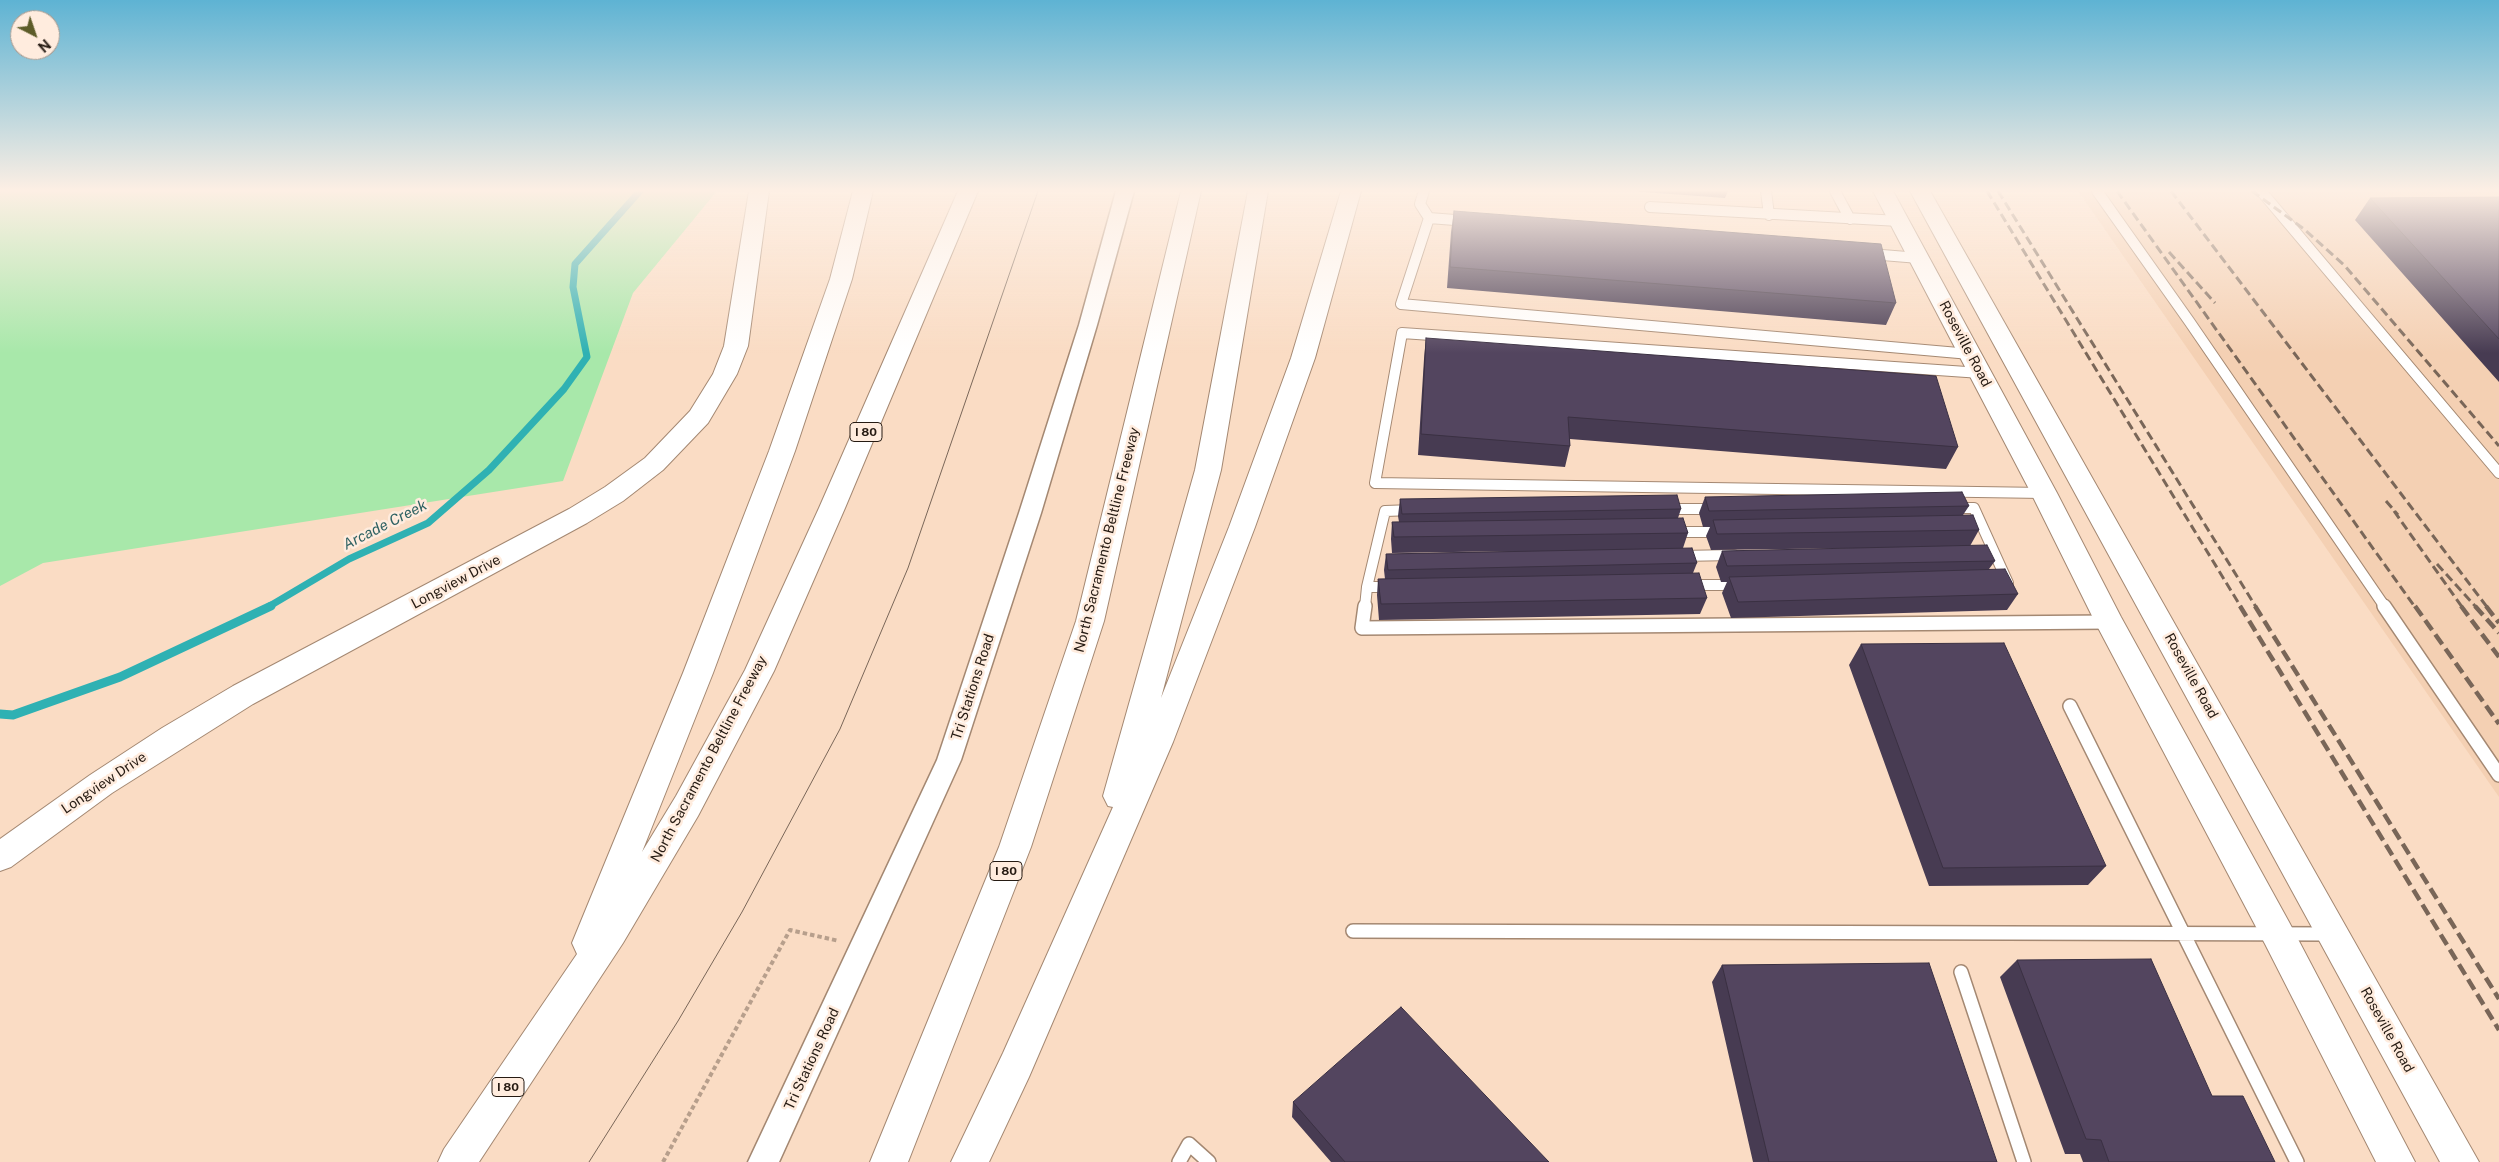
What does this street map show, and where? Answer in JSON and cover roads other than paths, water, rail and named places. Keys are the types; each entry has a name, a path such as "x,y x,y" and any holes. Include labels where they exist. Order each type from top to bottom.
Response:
{"main road":[{"name":"Longview Drive","path":"0,857 100,784 172,737 244,695 578,516 614,494 654,464 699,417 725,374 736,346 751,245"},
{"path":"559,1011 587,947 698,673 782,451 841,279 849,245"},
{"name":"North Sacramento Beltline Freeway","path":"457,1162 611,932 662,848 759,671 866,430 945,245"},
{"name":"North Sacramento Beltline Freeway","path":"889,1162 1015,847 1090,621 1178,245"},
{"path":"1095,884 1208,470 1248,245"},
{"path":"970,1162 1158,742 1242,528 1303,358 1335,245"},
{"name":"Roseville Road","path":"1912,245 2044,493 2108,622 2277,933 2396,1162"},
{"name":"Roseville Road","path":"1950,245 2460,1162"}],"street":[{"name":"Tri Stations Road","path":"763,1162 949,760 1030,514 1088,325 1110,245"}],"lane":[{"path":"1420,245 1401,304 1975,363"},
{"path":"2135,245 2499,775"},
{"path":"2306,245 2499,473"},
{"path":"1860,253 1919,258"},
{"path":"1975,363 1402,333 1375,483 2044,493"},
{"path":"1944,508 1974,508 1979,530 1989,553 2008,583 1998,583"},
{"path":"1654,510 1724,509"},
{"path":"1425,510 1385,510 1385,533 1379,558 1367,587 1362,628 2108,622"},
{"path":"1657,532 1736,532"},
{"path":"1669,556 1748,555"},
{"path":"1672,585 1751,584"},
{"path":"1367,587 1406,587"},
{"path":"2070,706 2297,1162"},
{"path":"1353,931 2183,932 2334,934"},
{"path":"1960,972 2024,1162"},
{"path":"1180,1162 1189,1144 1210,1162"}],"waterway":[{"name":"Arcade Creek","path":"268,607 349,559 428,523 489,470 564,389 587,357 573,287 575,264 592,245"},
{"name":"Arcade Creek","path":"0,714 13,715 120,677 271,606"}],"tram line":[{"path":"589,1162 678,1021 742,912 840,729 908,568 1019,245"}],"railway":[{"path":"2020,245 2241,607"},
{"path":"2032,245 2256,607"},
{"path":"2156,245 2415,607"},
{"path":"2212,245 2487,607"},
{"path":"2322,245 2345,266 2499,446"},
{"path":"2169,252 2215,303"},
{"path":"2386,501 2398,515"},
{"path":"2394,511 2462,607"},
{"path":"2437,564 2476,607"},
{"path":"2240,606 2499,1030"},
{"path":"2255,606 2499,999"},
{"path":"2415,606 2499,724"},
{"path":"2461,606 2499,657"},
{"path":"2475,606 2499,633"},
{"path":"2486,606 2499,623"}]}
